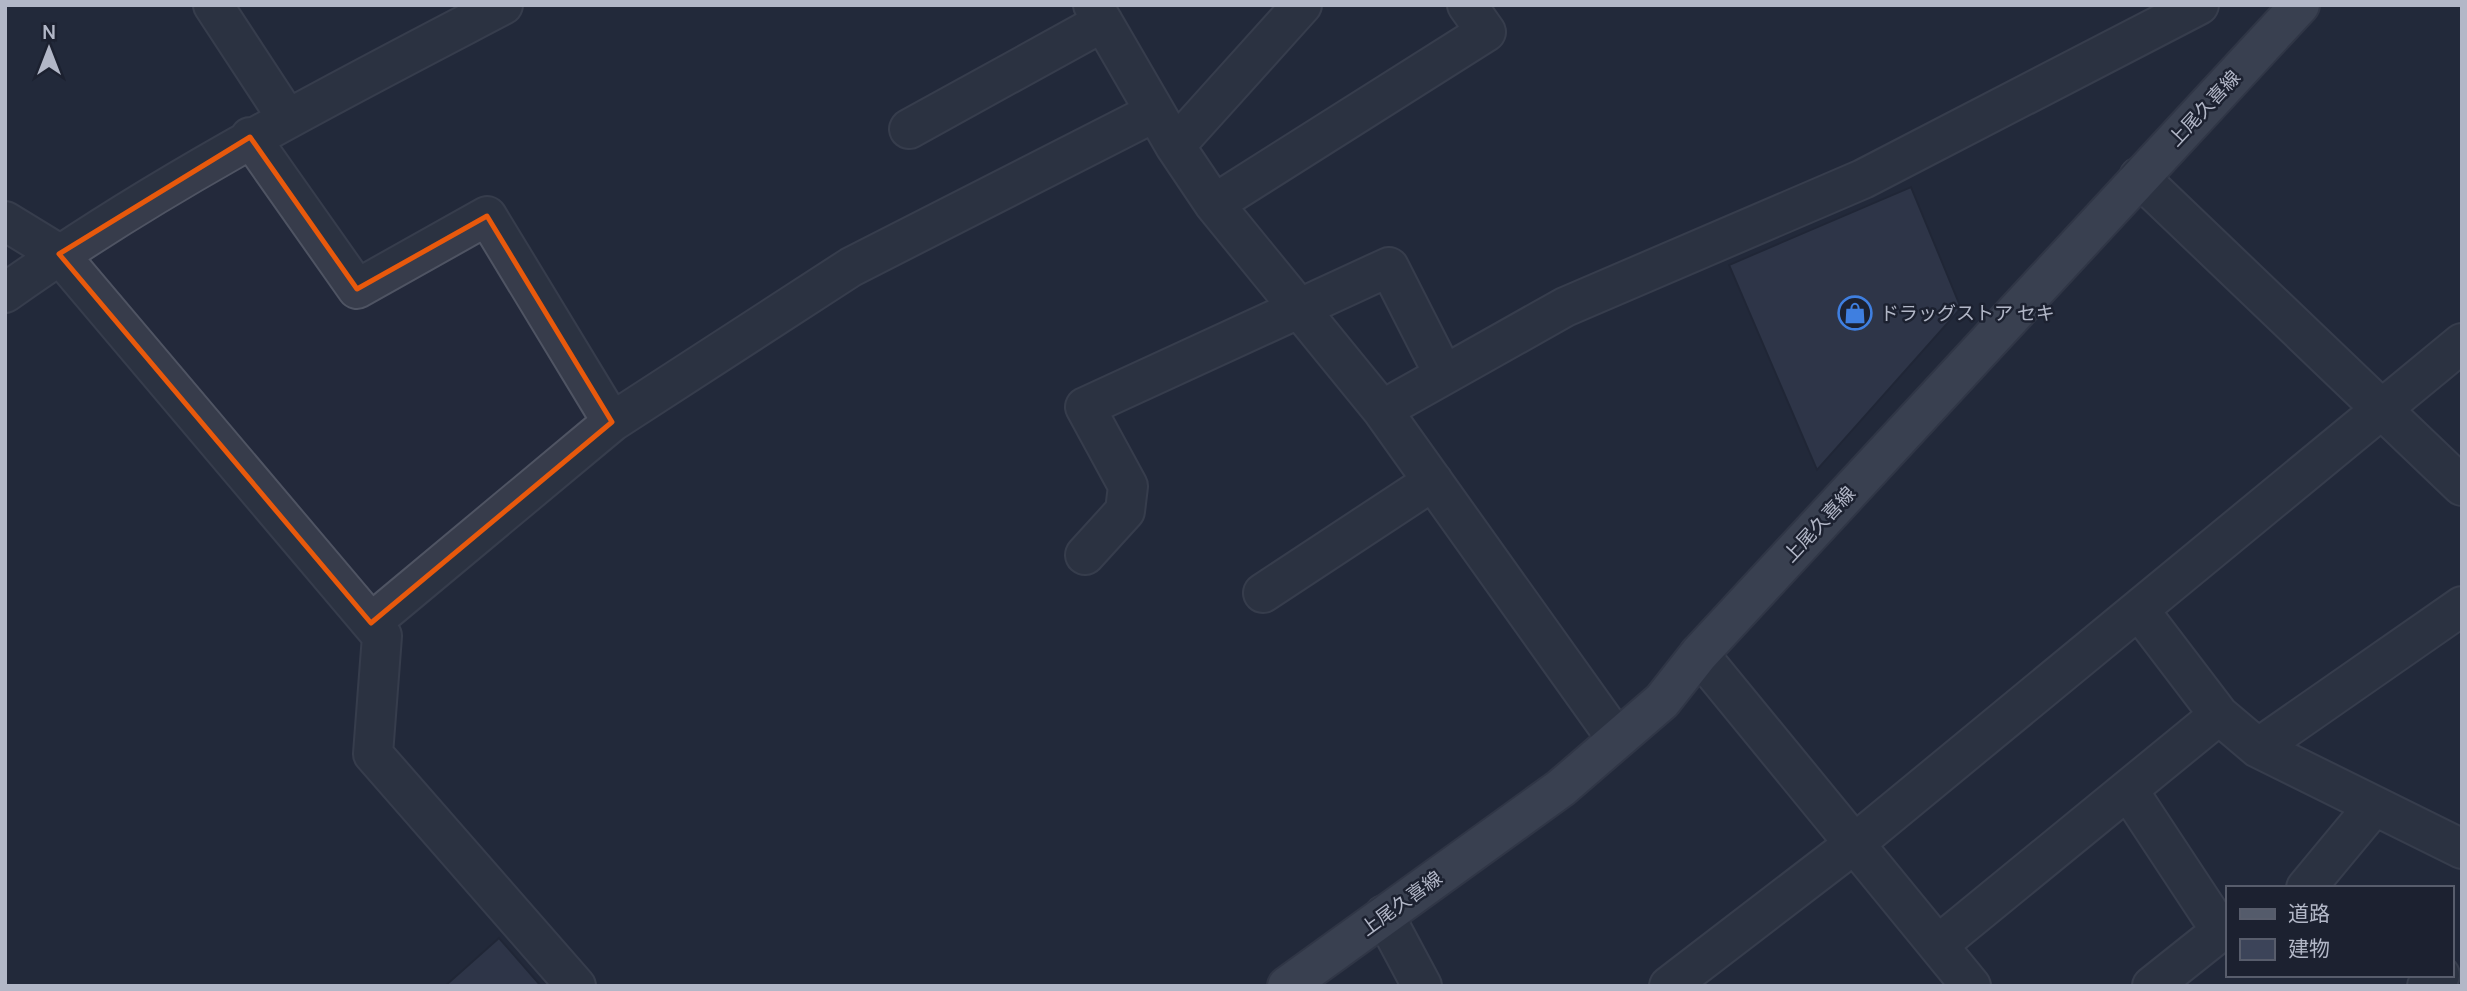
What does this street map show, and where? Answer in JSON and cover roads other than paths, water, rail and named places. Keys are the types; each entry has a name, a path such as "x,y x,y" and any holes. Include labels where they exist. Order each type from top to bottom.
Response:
{"main road":[{"name":"上尾久喜線","path":"1287,986 1561,788 1662,701 1699,654 2299,6"}],"street":[{"path":"213,5 287,118"},
{"path":"5,293 69,248 250,137 503,5"},
{"path":"1175,146 1302,5"},
{"path":"1214,204 1486,32 1467,5"},
{"path":"1382,410 1565,307 1863,179 2199,5"},
{"path":"909,129 1098,14 1175,146 1214,204 1382,410 1616,738"},
{"path":"371,623 612,422 851,267 1155,112"},
{"path":"250,137 357,289 487,216 612,422"},
{"path":"2139,177 2380,411 2462,486"},
{"path":"5,192 69,248 382,636 373,754 576,986"},
{"path":"5,221 69,248"},
{"path":"1085,555 1125,511 1128,486 1085,407 1388,267 1444,375"},
{"path":"1669,986 1854,844 2462,343"},
{"path":"1263,593 1433,481"},
{"path":"2258,748 2462,606"},
{"path":"2138,610 2219,715 2258,748 2462,849"},
{"path":"1699,654 1971,986"},
{"path":"1938,945 2219,715"},
{"path":"2128,790 2224,929 2152,986"},
{"path":"2308,886 2374,806"},
{"path":"1384,915 1422,986"}],"place":[{"name":"ドラッグストア セキ","path":"1855,313"}]}
